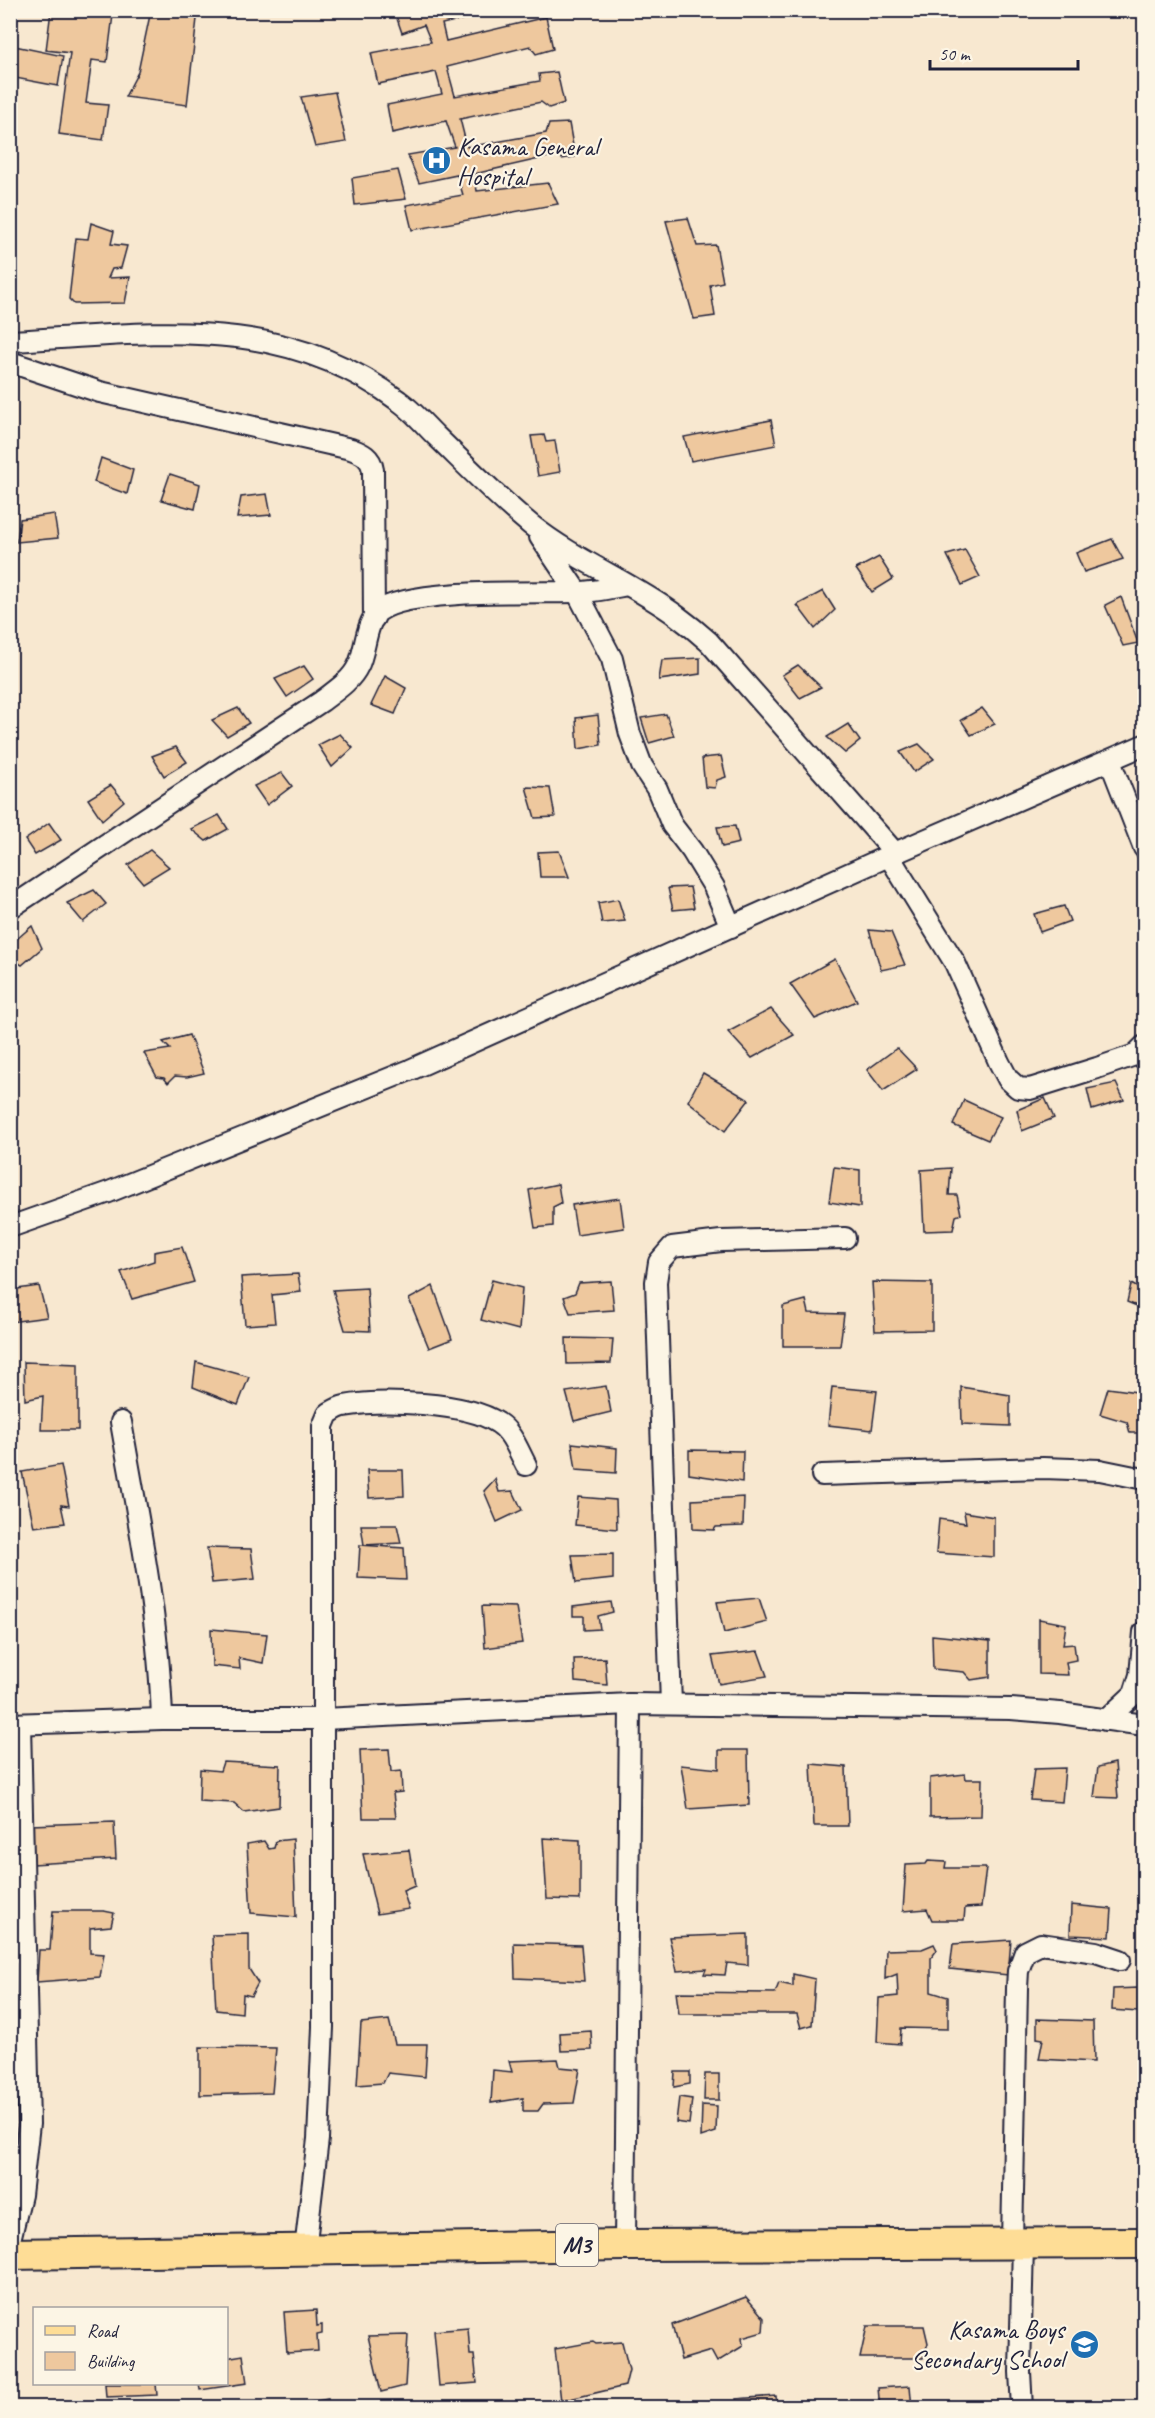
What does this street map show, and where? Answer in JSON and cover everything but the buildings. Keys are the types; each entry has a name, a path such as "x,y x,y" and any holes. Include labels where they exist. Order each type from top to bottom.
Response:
{"main road":[{"name":"M3","path":"10,2254 625,2245 1144,2243"}],"street":[{"path":"10,341 190,333 226,334 268,340 320,357 353,372 401,402 499,498 534,527 568,551 677,616 709,642 892,854 955,963 1008,1079 1018,1088 1030,1089 1097,1068 1135,1055 1144,1046"},
{"path":"10,362 100,392 360,453 372,462 373,470 374,618 357,668 345,682 322,701 10,908"},
{"path":"534,527 578,592 612,658 630,734 642,766 657,789 672,825 692,851 714,887 731,927"},
{"path":"374,618 379,612 391,606 424,597 479,593 578,592 627,585"},
{"path":"10,1227 109,1192 410,1070 892,854 1144,745"},
{"path":"1110,761 1144,848"},
{"path":"671,1704 656,1282 659,1262 672,1247 721,1241 845,1238"},
{"path":"305,2250 318,2139 323,2027 323,1426 327,1414 342,1406 388,1403 450,1406 479,1413 499,1424 512,1438 526,1465"},
{"path":"121,1422 155,1618 162,1719"},
{"path":"822,1475 1043,1468 1100,1470 1144,1479"},
{"path":"1106,1720 1134,1694 1140,1675 1144,1632"},
{"path":"625,2245 630,1704"},
{"path":"10,2240 21,2195 29,2124 15,1724 162,1719 323,1719 671,1704 999,1709 1060,1713 1144,1725"},
{"path":"1022,2408 1017,2243 1018,1971 1024,1952 1041,1944 1096,1952 1120,1960"}],"place":[{"name":"Kasama General Hospital","path":"436,161"},
{"name":"Kasama Boys Secondary School","path":"1085,2344"}]}
